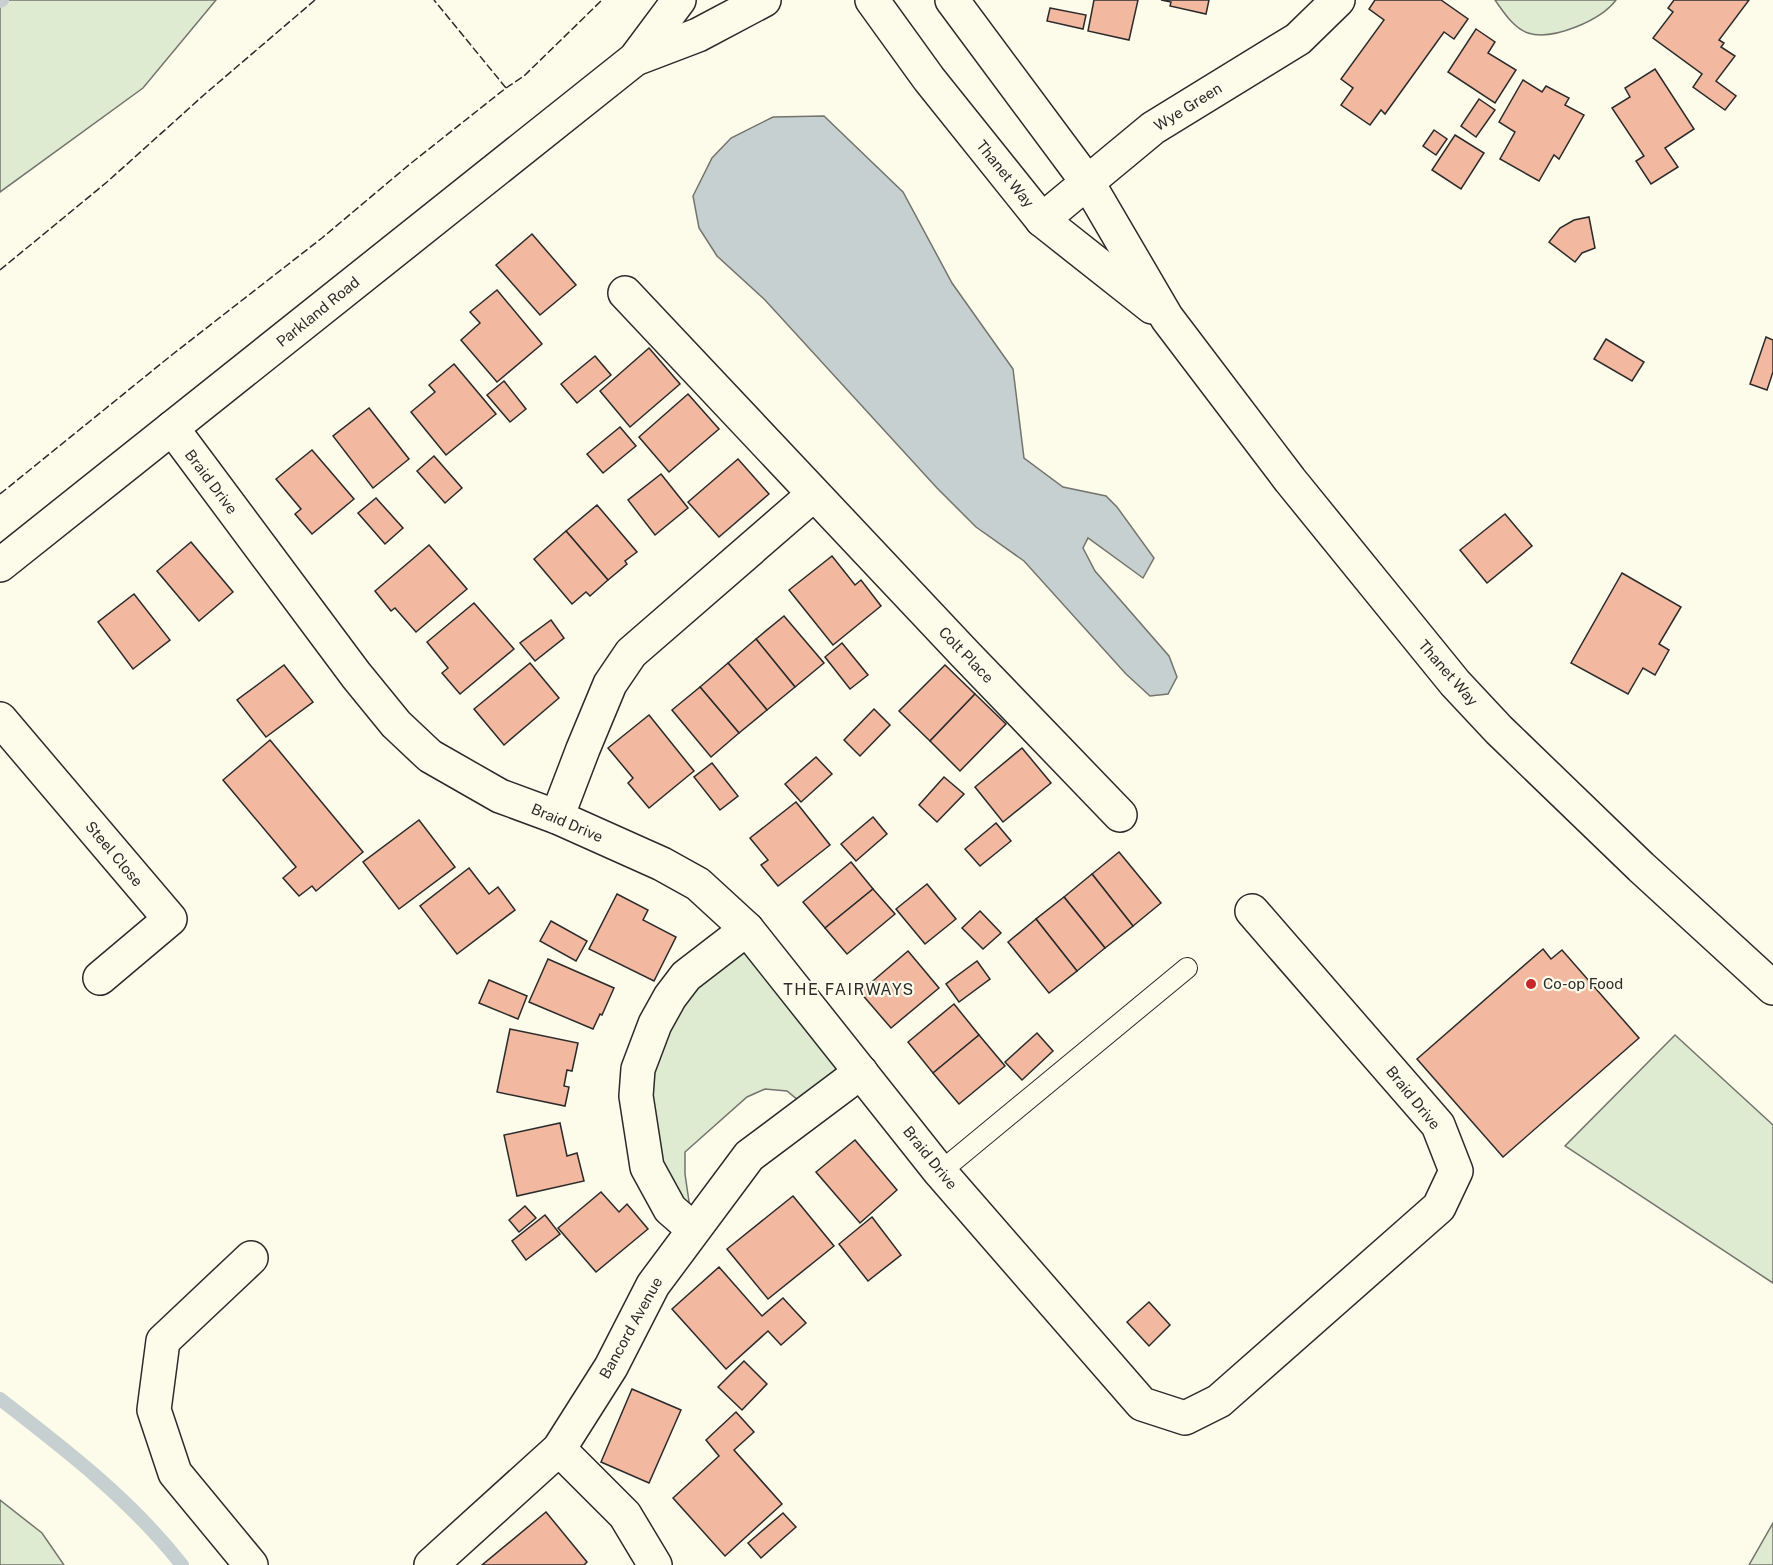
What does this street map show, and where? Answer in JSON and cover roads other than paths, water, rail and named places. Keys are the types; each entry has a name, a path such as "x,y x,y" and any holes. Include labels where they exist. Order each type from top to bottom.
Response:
{"street":[{"name":"Parkland Road","path":"0,565 635,59 679,0"},
{"name":"Parkland Road","path":"635,59 698,35 764,0"},
{"name":"Thanet Way","path":"872,0 929,80 1042,220 1167,318"},
{"name":"Thanet Way","path":"952,0 1088,183 1167,318 1290,480 1455,683 1499,730 1633,859 1773,988"},
{"name":"Wye Green","path":"1042,220 1153,128 1298,39 1338,0"},
{"name":"Colt Place","path":"625,294 813,495 1120,815"},
{"name":"Braid Drive","path":"171,428 356,675 396,724 430,756 500,796 557,817 662,864 698,884 747,929 940,1172 1142,1404 1185,1418 1220,1401 1439,1207 1456,1171 1438,1125 1252,911"},
{"path":"557,817 582,749 610,684 631,653 813,495"},
{"name":"Steel Close","path":"0,718 170,919 100,978"},
{"path":"693,1229 670,1209 647,1167 636,1096 638,1069 655,1024 670,997 686,976 747,929"},
{"name":"Bancord Avenue","path":"431,1565 559,1449 611,1367 653,1285 749,1156 861,1072"},
{"path":"251,1258 163,1341 154,1410 175,1473 251,1565"},
{"path":"559,1449 625,1515 655,1565"}],"lane":[{"path":"940,1172 1188,968"}],"waterway":[{"path":"0,1399 96,1476 141,1519 182,1565"}],"place":[{"name":"Co-op Food","path":"1531,984"}],"district":[{"name":"THE FAIRWAYS","path":"849,989"}]}
